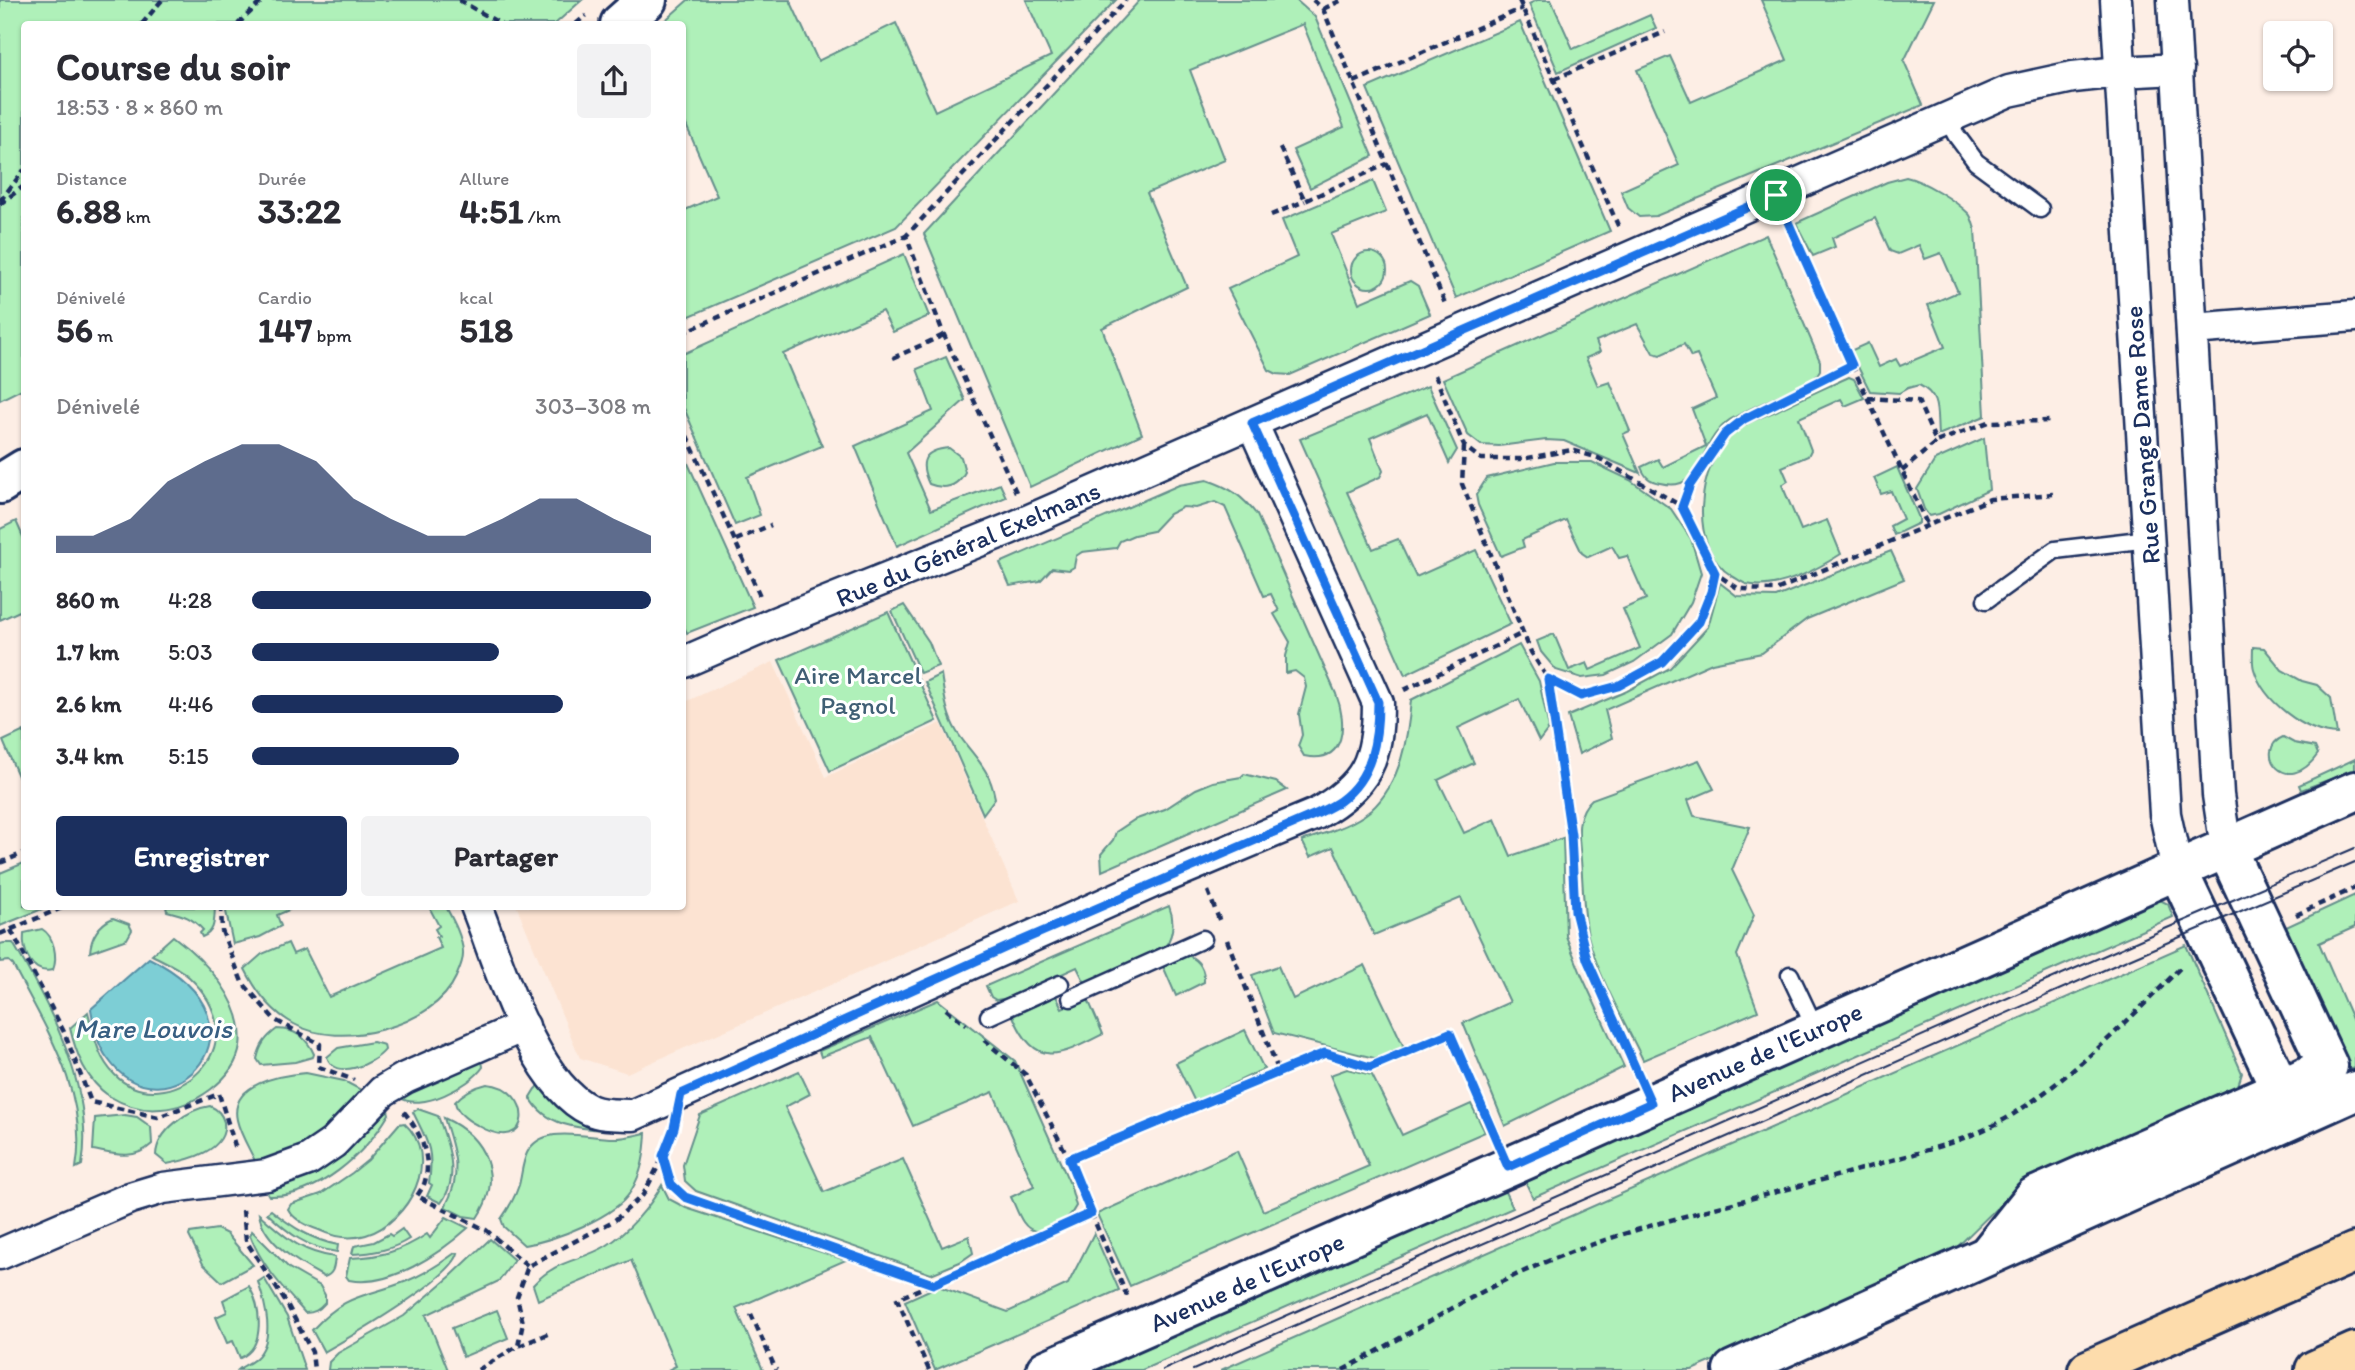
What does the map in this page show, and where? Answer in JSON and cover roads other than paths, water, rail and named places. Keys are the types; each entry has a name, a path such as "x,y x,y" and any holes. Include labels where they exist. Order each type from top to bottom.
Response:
{"highway":[{"path":"2088,1370 2355,1252"},
{"path":"2315,1370 2355,1352"}],"main road":[{"path":"623,21 647,0"},
{"path":"0,484 21,471"},
{"name":"Avenue de l'Europe","path":"1046,1370 2355,791"},
{"path":"2226,848 2328,1066 2288,1104"},
{"path":"2177,869 2288,1104"},
{"path":"1733,1370 1988,1255 2288,1104 2355,1091"}],"street":[{"name":"Rue Grange Dame Rose","path":"2116,0 2165,814 2177,869"},
{"name":"Rue Grange Dame Rose","path":"2173,0 2218,795 2226,848"},
{"name":"Rue du Général Exelmans","path":"686,661 1009,529 2010,91 2073,78 2178,69"},
{"path":"2192,330 2355,316"},
{"path":"478,910 542,1064 572,1098 592,1111 633,1115 1198,863 1316,814 1341,800 1363,776 1372,754 1378,734 1378,702 1252,423"},
{"path":"0,1254 130,1198 163,1188 267,1175 308,1160 333,1143 383,1091 405,1078 524,1026"}],"lane":[{"path":"1948,120 1976,162 2040,209"},
{"path":"1986,600 2055,550 2148,539"},
{"path":"1071,998 1203,939"},
{"path":"1790,975 1816,1030"},
{"path":"989,1016 1060,984"}],"water":[{"name":"Mare Louvois","path":"149,958 188,985 207,1013 210,1040 200,1064 181,1080 157,1087 132,1081 108,1059 99,1042 91,1009"}],"tram line":[{"path":"1163,1370 2160,931 2355,848"},
{"path":"1193,1370 2355,862"}],"park label":[{"name":"Aire Marcel Pagnol","path":"858,690"}]}
